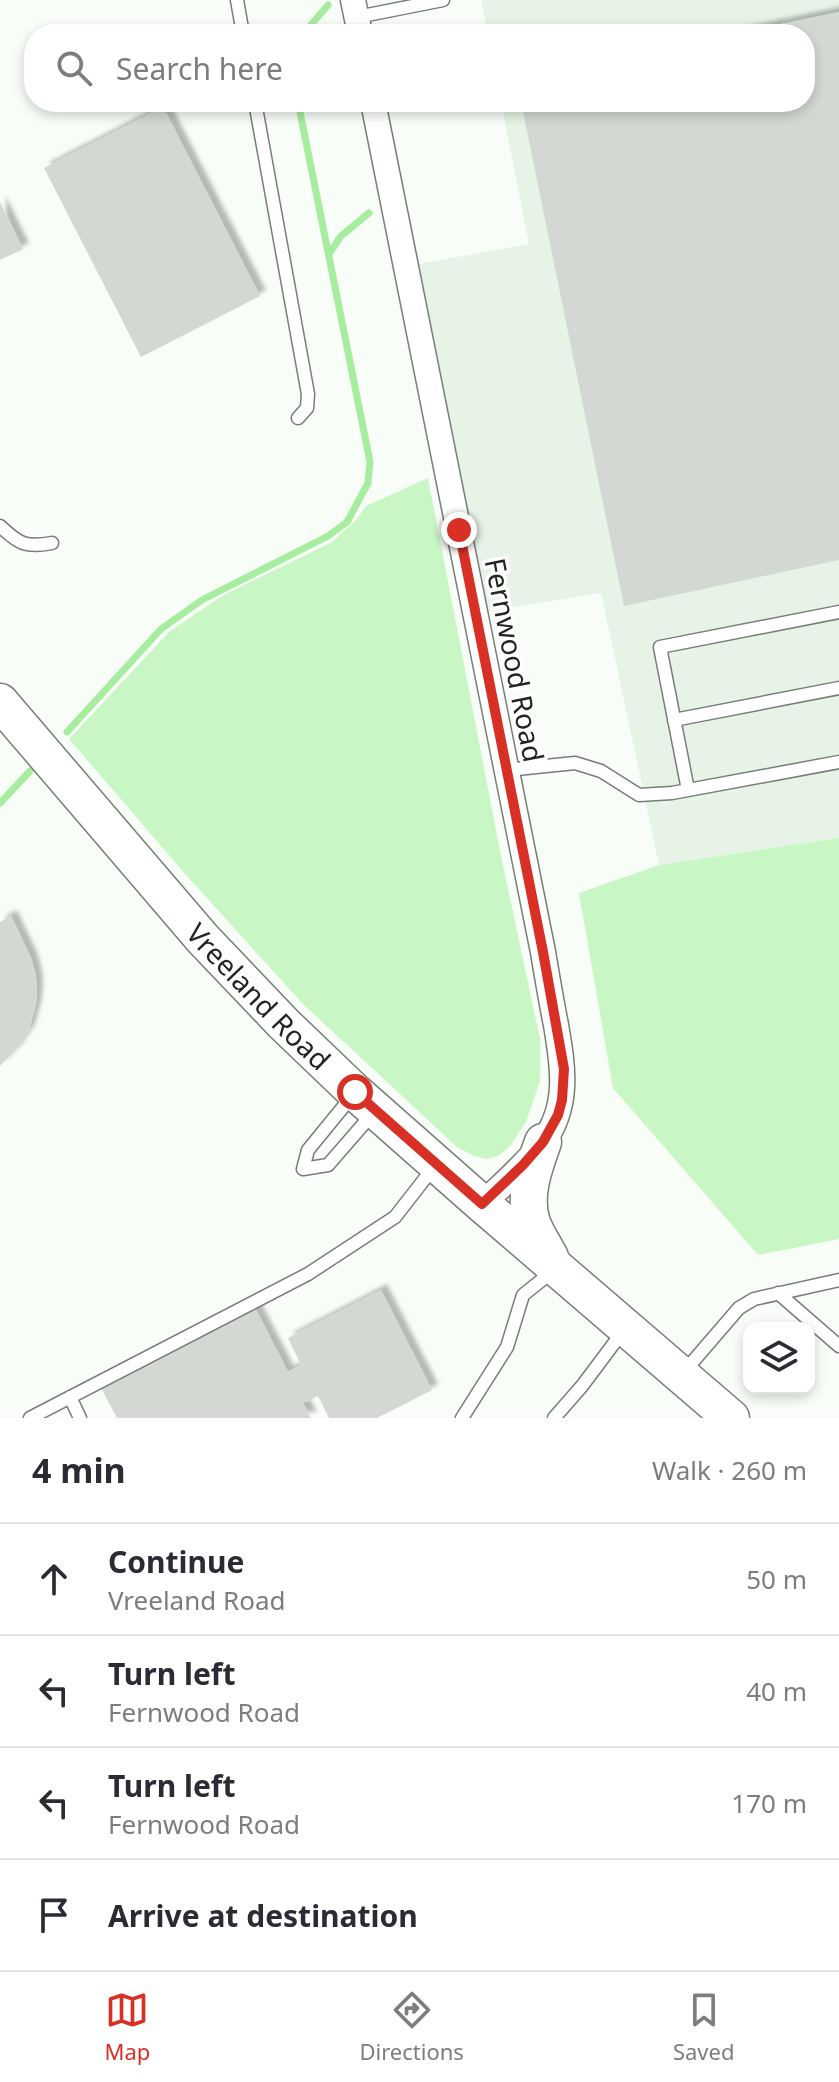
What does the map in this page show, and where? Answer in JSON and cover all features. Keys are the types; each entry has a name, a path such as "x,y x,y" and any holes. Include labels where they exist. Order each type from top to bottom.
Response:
{"street":[{"name":"Fernwood Road","path":"375,112 564,1069 558,1115 543,1142 482,1204"},
{"name":"Vreeland Road","path":"0,702 203,939 284,1024 436,1164 731,1418"},
{"path":"543,1142 529,1190 531,1221 557,1269"}],"lane":[{"path":"237,0 241,24"},
{"path":"357,17 443,0"},
{"path":"257,112 308,394 307,408 298,418"},
{"path":"0,526 15,540 33,547 52,543"},
{"path":"688,790 660,647 839,612"},
{"path":"674,720 839,688"},
{"path":"507,770 575,763 601,771 639,795 672,793 839,762"},
{"path":"365,1101 328,1165 303,1169 308,1150 365,1101"},
{"path":"30,1418 308,1274 395,1217 436,1164"},
{"path":"462,1418 507,1347 523,1295 557,1269"},
{"path":"681,1375 739,1308 754,1299 839,1280"},
{"path":"778,1293 839,1346"},
{"path":"554,1418 626,1328"},
{"path":"70,1397 80,1418"}],"shaded area":[{"path":"481,0 839,0 839,838 659,865 601,593 473,614 402,267 529,244 503,112 815,112 815,24 486,24"}],"green space":[{"path":"428,478 501,856 540,1039 540,1081 526,1122 510,1146 498,1156 486,1159 457,1147 303,1004 69,739 170,631 222,596 332,542 366,506"},
{"path":"839,838 839,1239 758,1255 613,1088 579,893 659,865"}],"building":[{"path":"839,12 839,560 624,606 523,112 815,112 815,24 781,24"},
{"path":"153,112 166,112 260,296 141,357 44,168"},
{"path":"0,202 23,249 0,260"},
{"path":"11,916 35,972 36,1004 29,1030 0,1066 0,922"},
{"path":"381,1290 432,1390 377,1418 329,1418 318,1396 303,1403 311,1418 117,1418 101,1388 255,1308 288,1372 301,1365 288,1338"}],"waterway":[{"path":"312,24 328,5"},
{"path":"67,732 161,629 202,600 328,536 347,522 368,483 370,462 300,112"},
{"path":"329,254 341,236 369,213"},
{"path":"0,803 30,771"}],"route":[{"path":"355,1092 482,1204 543,1142 558,1115 562,1100 564,1069 543,952 459,530"}]}
